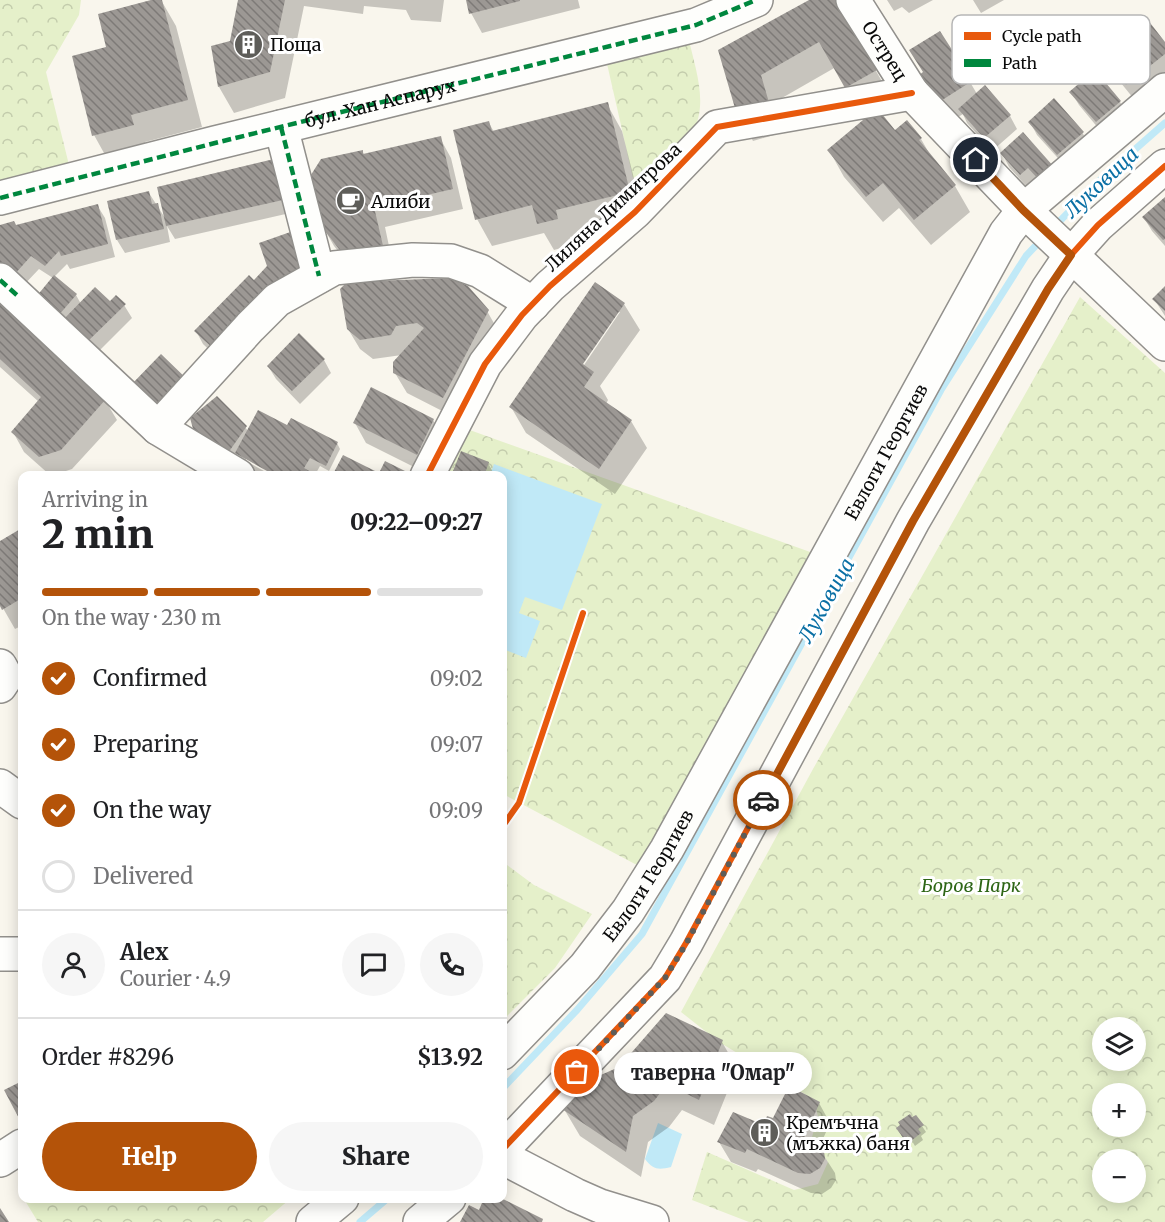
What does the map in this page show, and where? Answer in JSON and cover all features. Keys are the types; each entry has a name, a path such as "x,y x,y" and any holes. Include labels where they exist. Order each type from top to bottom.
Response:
{"street":[{"name":"бул. Хан Аспарух","path":"0,198 696,26 756,0"},
{"name":"Острец","path":"853,0 912,93 1023,210 1165,344"},
{"name":"Евлоги Георгиев","path":"507,1048 585,967 628,911 657,865 1006,233 1023,210 1165,90"},
{"name":"Лиляна Димитрова","path":"430,471 485,364 522,315 635,212 717,127 912,93"},
{"path":"281,127 319,276"},
{"path":"507,1145 665,978 686,944 913,521 1048,289 1071,255 1098,225 1165,166"},
{"path":"158,428 277,300 334,268 413,260 451,261 480,271 533,304"},
{"path":"9,289 158,428 230,471"},
{"path":"0,666 6,677 0,686"},
{"path":"0,786 18,799"},
{"path":"0,1160 18,1149"},
{"path":"507,1160 575,1195 595,1214 652,1222"},
{"path":"313,1222 336,1203"},
{"path":"420,1222 443,1203"}],"green space":[{"path":"0,0 81,0 79,15 46,72 70,169 0,180"},
{"path":"688,36 700,97 700,111 696,125 689,139 677,152 633,178 605,55"},
{"name":"Боров Парк","path":"1080,297 1165,373 1165,1222 749,1222 692,1200 707,1152 794,1190 818,1184 828,1162 812,1137 818,1116 813,1099 719,1042 681,1012 813,769"},
{"path":"453,424 813,553 652,873 507,796 507,471 431,471"},
{"path":"507,865 534,885 592,914 555,968 507,1016"},
{"path":"26,1203 285,1203 263,1222 38,1222"}],"water":[{"path":"494,464 602,504 562,610 525,597 519,613 540,621 526,658 507,651 507,471 491,471"},
{"path":"658,1123 682,1134 671,1167 663,1169 656,1168 645,1159"}],"building":[{"path":"151,0 162,0 188,100 131,115 134,125 92,136 72,56 106,47 98,14"},
{"name":"Поща","path":"238,0 285,0 270,72 218,87 211,46 230,41"},
{"path":"466,0 520,0 520,1 469,14"},
{"path":"809,0 837,0 877,70 845,88 819,42 761,75 770,106 737,115 718,50"},
{"path":"1150,23 1165,42 1165,54 1150,66"},
{"path":"940,31 952,50 952,84 967,84 936,104 918,76 923,72 909,50"},
{"path":"1078,84 1107,84 1121,101 1096,122 1069,92"},
{"path":"985,85 1011,115 984,138 958,109"},
{"path":"1054,98 1084,132 1057,155 1028,122"},
{"path":"608,102 630,192 556,210 558,219 537,224 532,205 475,220 453,130 489,121 492,131"},
{"path":"873,103 895,130 907,120 922,138 919,140 956,185 914,220 883,183 866,197 827,150 863,120 858,115"},
{"path":"1023,132 1054,167 1039,180 1028,168 1020,175 1000,153"},
{"path":"441,136 453,189 374,207 384,250 346,258 321,226 309,178 321,159 363,150 363,154"},
{"path":"274,159 283,200 166,226 157,187"},
{"path":"149,191 152,204 158,203 164,229 116,240 107,201"},
{"path":"1165,197 1165,239 1163,240 1142,217"},
{"path":"98,204 108,244 61,256 59,251 45,266 31,256 14,275 0,263 0,225 14,221 16,225"},
{"path":"296,230 313,275 216,351 194,331 249,275 254,280 267,266 259,243"},
{"path":"54,275 77,294 58,316 36,297"},
{"path":"452,278 468,286 489,310 443,398 393,373 393,362 424,328 417,323 396,326 391,335 360,340 347,329 340,289 347,282"},
{"path":"595,282 625,303 583,364 594,372 584,387 632,420 599,469 509,407"},
{"path":"1165,286 1165,311 1152,299"},
{"path":"95,287 110,301 116,295 126,304 85,344 62,321"},
{"path":"0,304 106,399 61,450 39,457 11,432 41,397 0,359"},
{"path":"299,333 325,359 292,391 267,366"},
{"path":"161,354 190,382 160,413 131,385"},
{"path":"371,387 434,419 417,455 353,423"},
{"path":"217,396 247,426 228,453 195,436 190,418"},
{"path":"258,410 287,425 291,418 338,442 326,466 310,458 304,468 309,471 267,471 235,453"},
{"path":"461,451 489,462 486,471 453,471"},
{"path":"343,455 375,471 335,471"},
{"path":"385,461 405,471 380,471"},
{"path":"18,530 18,600 2,610 0,606 0,541"},
{"path":"666,1013 723,1040 699,1100 667,1084 654,1101 633,1116 626,1152 562,1109 594,1078 619,1067"},
{"path":"18,1083 18,1116 4,1090"},
{"name":"Кремъчна (мъжка) баня","path":"789,1086 820,1102 804,1138 824,1151 825,1159 820,1168 810,1174 798,1173 747,1149 745,1153 717,1142 733,1112 764,1125 767,1116 773,1118"},
{"path":"910,1114 912,1117 916,1115 924,1125 918,1129 921,1133 911,1141 908,1136 904,1139 896,1128 900,1125 898,1122"},
{"path":"507,1201 543,1219 542,1222 460,1222 469,1205 479,1210 482,1203 507,1203"},
{"path":"0,1208 9,1222 0,1222"}],"waterway":[{"name":"Луковица","path":"1055,226 1098,182 1165,123"},
{"name":"Луковица","path":"507,1084 577,1010 642,934 941,390 1026,256 1043,238"},
{"name":"Луковица","path":"360,1222 382,1203"}],"marked path":[{"path":"0,198 696,25 756,0"},
{"path":"281,127 319,276"},
{"path":"0,280 19,297"}],"cycle path":[{"path":"430,471 485,364 522,315 550,286 635,212 717,127 912,93"},
{"path":"507,1145 665,978 913,521 1048,289 1071,255 1098,225 1165,166"},
{"path":"507,820 519,803 583,613"}],"way so far":[{"path":"577,1072 665,978 686,944 763,800"}],"place":[{"name":"Поща","path":"249,44"},
{"name":"Алиби","path":"350,201"},
{"name":"таверна \"Омар\"","path":"577,1072"},
{"name":"Кремъчна (мъжка) баня","path":"765,1132"}],"route":[{"path":"763,800 913,521 1048,289 1071,255 1023,210 976,160"}]}
